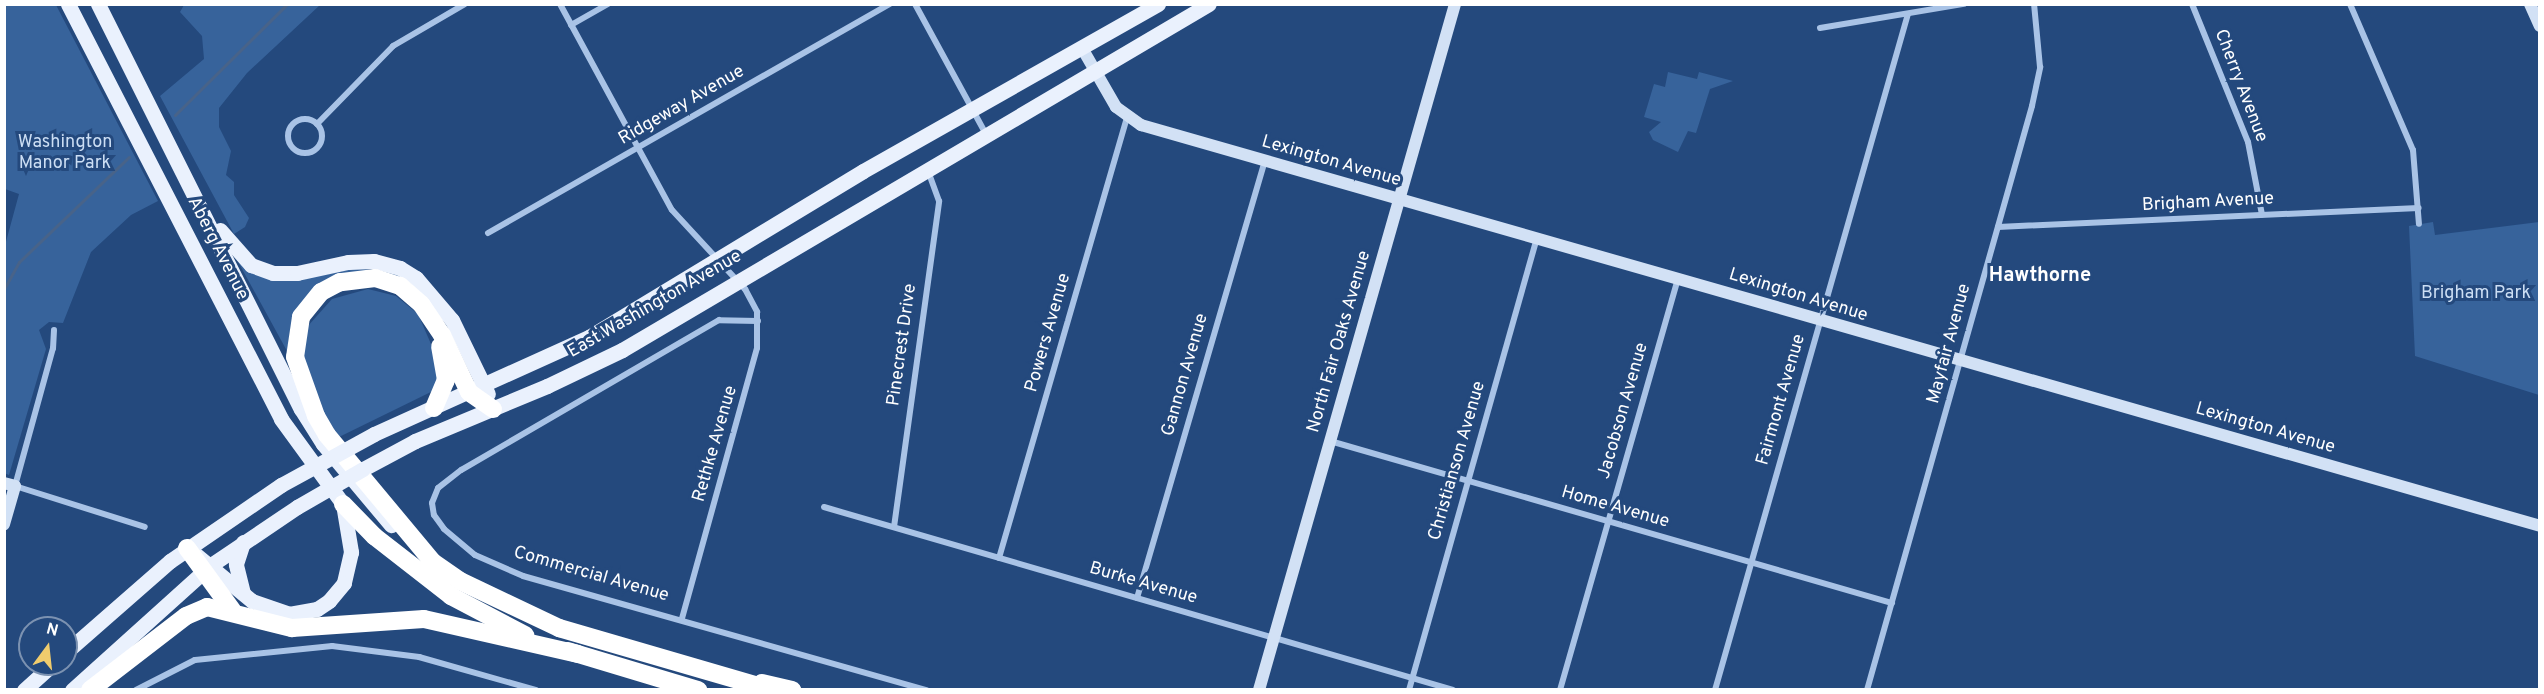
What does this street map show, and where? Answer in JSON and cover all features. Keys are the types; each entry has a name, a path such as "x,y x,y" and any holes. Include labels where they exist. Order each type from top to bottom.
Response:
{"highway":[{"path":"493,409 416,298 400,286 375,278 350,279 331,286 307,306 298,325 294,350 316,416 327,435 433,561 460,581 524,614 680,664 773,690"},
{"path":"431,320 446,368 444,390 434,408"},
{"path":"343,504 374,536 451,596 517,631 578,654"},
{"path":"187,548 207,569 232,610"},
{"path":"90,690 195,611 207,607 232,610 257,621 292,628 424,619 578,654 698,690"},
{"path":"680,664 792,690"}],"main road":[{"name":"Aberg Avenue","path":"68,4 281,419 343,504"},
{"name":"Aberg Avenue","path":"98,4 177,156 301,410 364,495 399,534 433,561"},
{"name":"East Washington Avenue","path":"78,642 187,548 281,485 374,434 574,345 973,109 1158,4"},
{"name":"East Washington Avenue","path":"72,690 207,569 243,542 297,507 389,454 593,366 1096,73 1209,4"},
{"path":"177,156 227,241 251,265 286,274 374,261 400,268 416,278 452,320 477,389"},
{"path":"207,569 265,609 290,614 317,609 329,601 344,582 350,560 343,504"},
{"path":"243,542 236,564 243,592"},
{"path":"24,690 40,676"}],"street":[{"path":"317,124 393,46 465,4"},
{"name":"Rethke Avenue","path":"560,4 674,213 751,296 758,321 759,340 742,408 682,619"},
{"path":"571,25 608,4"},
{"name":"Ridgeway Avenue","path":"488,233 890,4"},
{"path":"915,4 987,135"},
{"name":"North Fair Oaks Avenue","path":"1259,690 1455,4"},
{"path":"1820,28 1964,4"},
{"name":"Mayfair Avenue","path":"1867,690 1961,363 2039,75 2040,36 2034,4"},
{"name":"Cherry Avenue","path":"2192,4 2248,142 2262,215"},
{"path":"2350,4 2413,150 2419,224"},
{"path":"2530,4 2540,26"},
{"name":"Fairmont Avenue","path":"1715,690 1908,14"},
{"name":"Lexington Avenue","path":"1082,48 1116,106 1141,125 1961,363 2540,526"},
{"name":"Powers Avenue","path":"999,558 1127,116"},
{"path":"306,119 317,124 322,133 317,148 308,153 293,148 288,132 295,123 306,119"},
{"name":"Gannon Avenue","path":"1137,598 1265,161"},
{"name":"Pinecrest Drive","path":"894,527 939,201 927,170"},
{"name":"Brigham Avenue","path":"1998,227 2419,208"},
{"name":"Christianson Avenue","path":"1409,690 1536,241"},
{"name":"Jacobson Avenue","path":"1560,690 1678,279"},
{"name":"Commercial Avenue","path":"758,321 719,320 445,480 434,495 434,515 444,529 494,566 927,690"},
{"path":"4,524 10,484 53,348 54,330"},
{"name":"Home Avenue","path":"1330,441 1892,603"},
{"path":"10,484 145,527"},
{"name":"Burke Avenue","path":"824,507 1453,690"},
{"path":"136,690 195,660 332,646 396,653 536,690"}],"green space":[{"name":"Washington Manor Park","path":"5,4 56,5 158,201 131,215 91,252 63,323 49,322 39,330 46,349 9,475 4,473 4,249 19,194 5,189"},
{"path":"184,5 320,5 247,73 219,108 219,127 231,151 226,175 234,182 234,195 249,218 245,227 234,234 160,96 204,59 202,36 180,12"},
{"path":"1668,72 1697,79 1699,72 1733,81 1710,89 1696,133 1688,131 1678,152 1653,140 1649,132 1661,122 1644,117 1654,84 1665,87"},
{"name":"Brigham Park","path":"2433,222 2435,235 2539,222 2539,395 2415,356 2409,226"},
{"path":"236,258 303,279 352,269 384,270 405,277 441,314 363,271 291,324 287,351"},
{"path":"368,289 396,296 418,314 437,358 437,389 337,438 325,421 302,364 307,327 332,299"}],"waterway":[{"path":"175,115 287,4"},
{"path":"4,289 19,262 129,157"}],"district":[{"name":"Hawthorne","path":"2040,276"}]}
